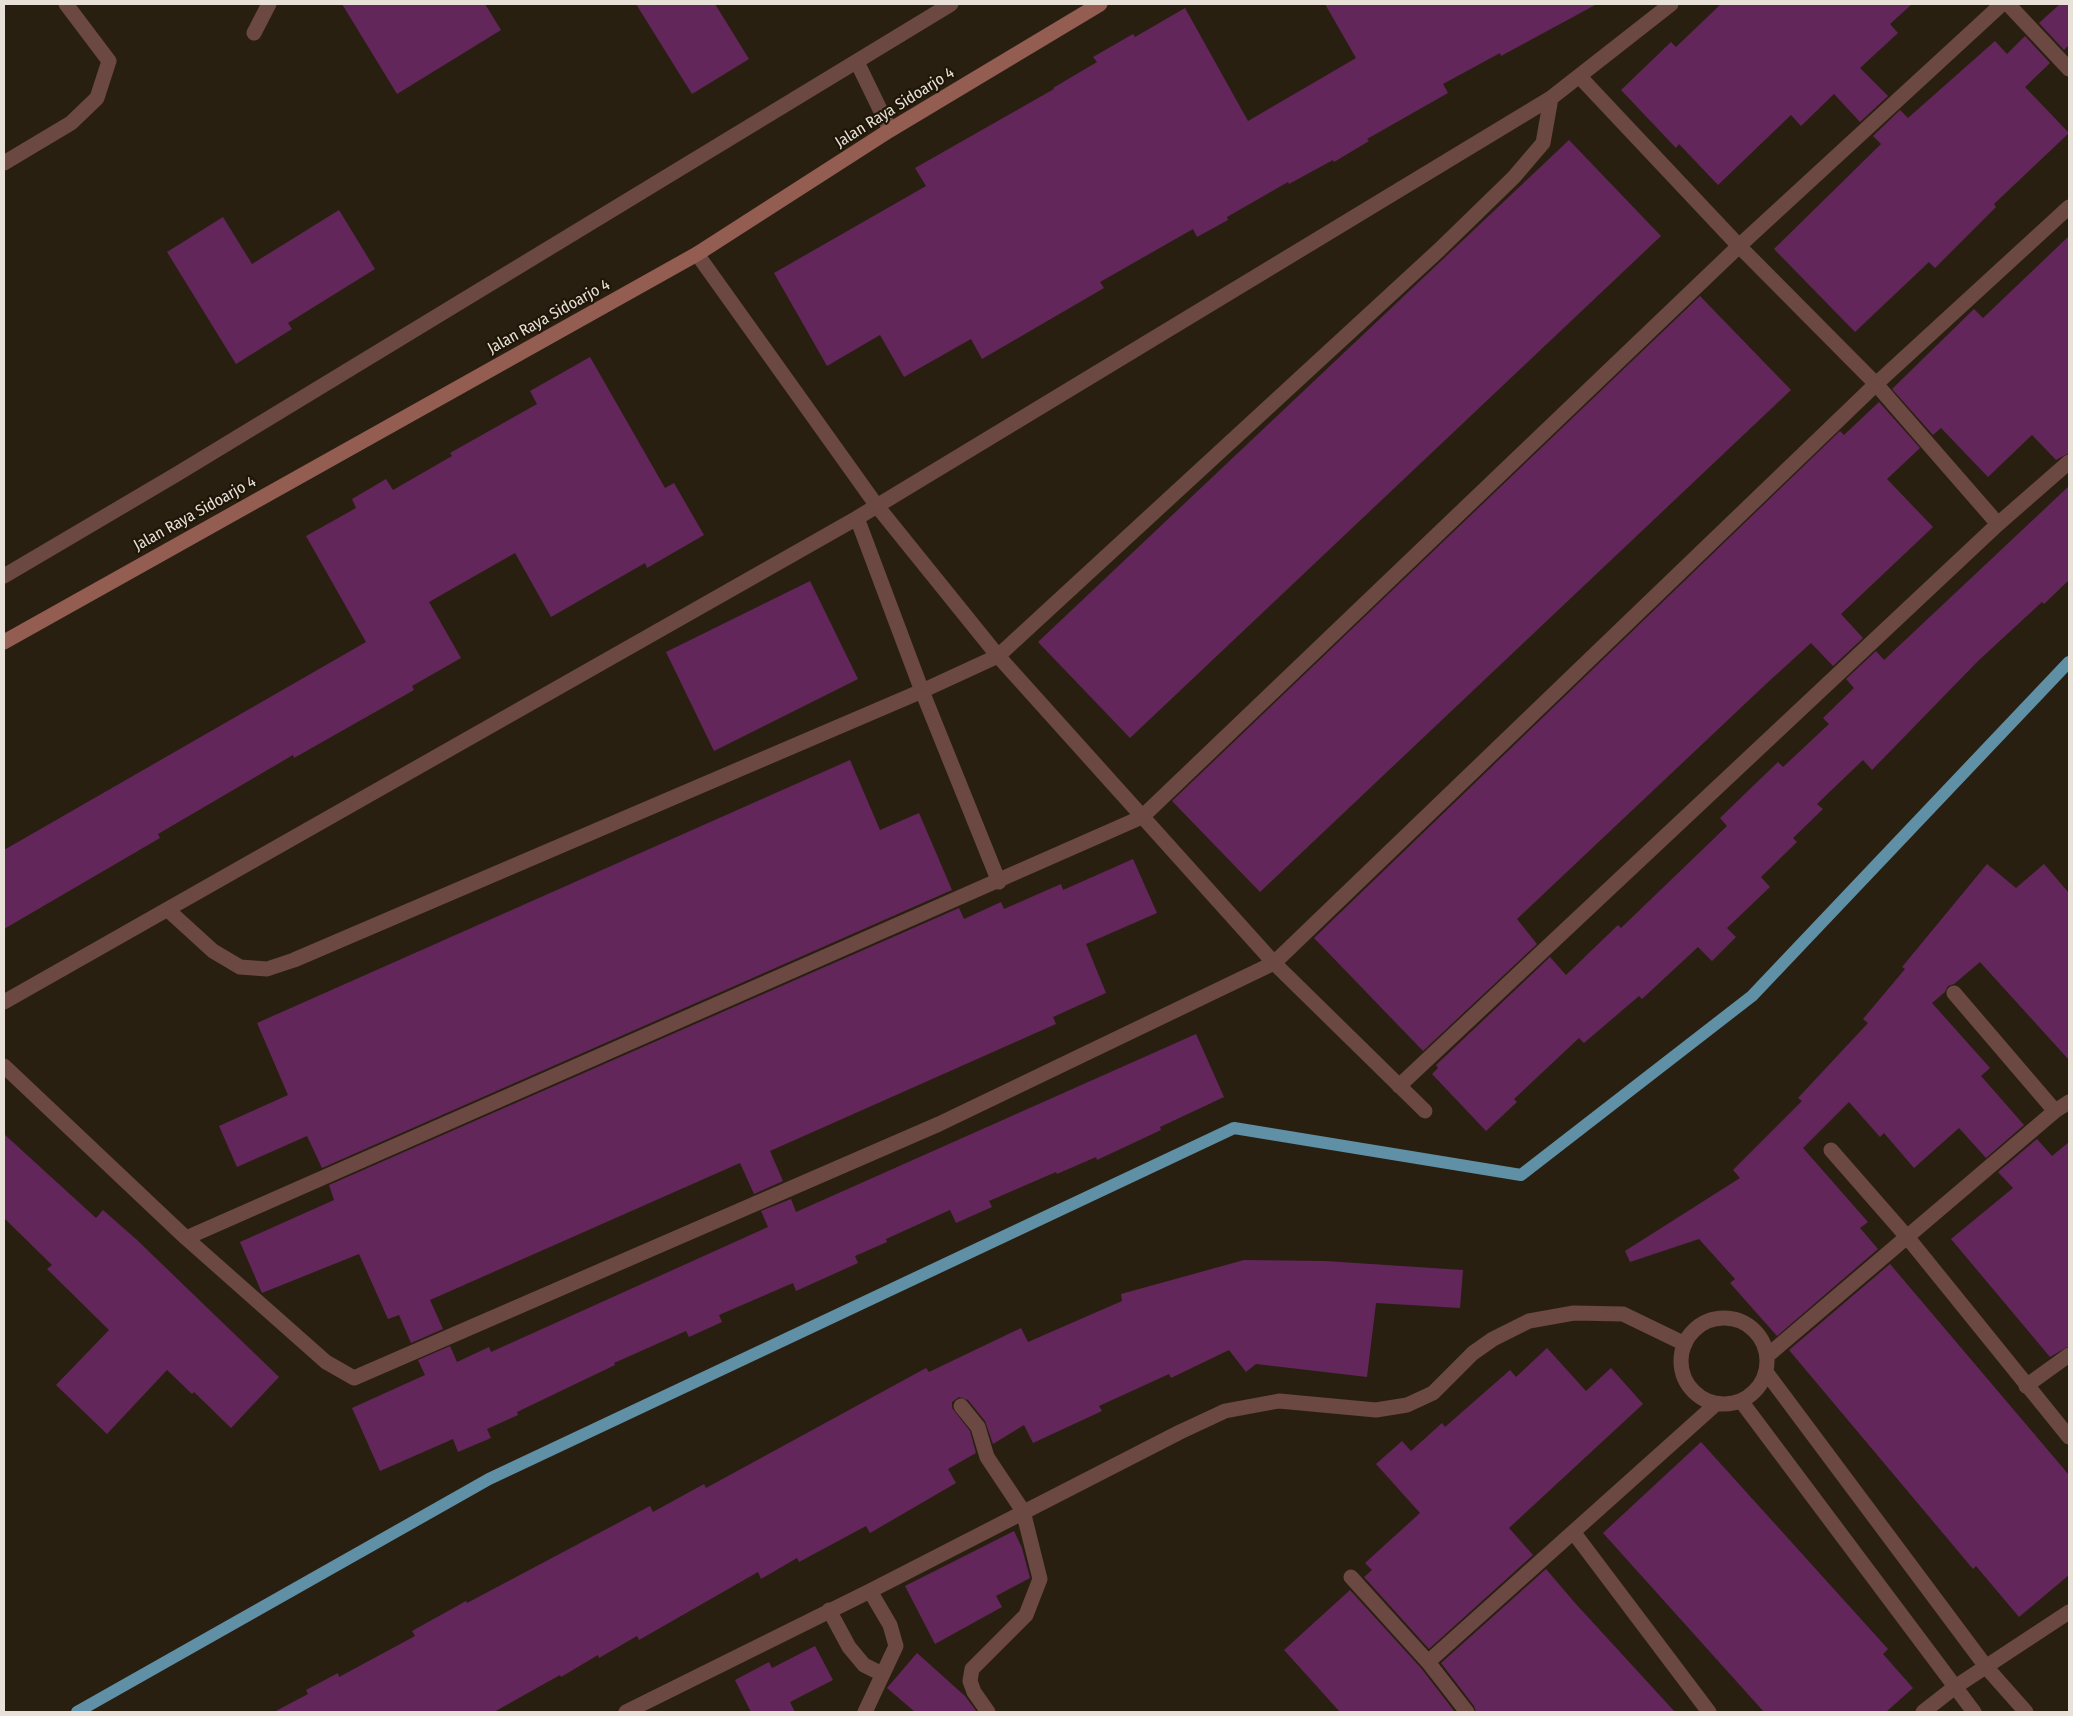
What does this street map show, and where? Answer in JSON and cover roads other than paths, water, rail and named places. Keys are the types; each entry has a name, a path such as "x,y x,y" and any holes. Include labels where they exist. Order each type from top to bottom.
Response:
{"street":[{"path":"4,163 71,123 97,98 110,61 66,4"},
{"path":"254,33 268,4"},
{"path":"4,576 177,474 952,4"},
{"name":"Jalan Raya Sidoarjo 4","path":"4,642 697,254 890,130 1100,4"},
{"path":"4,1002 857,518 1551,98 1671,4"},
{"path":"186,1238 999,882 1142,817 1739,246 2002,4"},
{"path":"2008,4 2069,68"},
{"path":"857,62 890,130"},
{"path":"1579,76 1739,246 1876,384 1998,524"},
{"path":"168,910 213,951 240,968 267,968 294,960 922,691 998,656 1432,256 1514,177 1542,143 1551,98"},
{"path":"4,1066 186,1238 326,1362 354,1378 939,1124 1274,963 1876,384 2069,207"},
{"path":"697,254 877,506 998,656 1274,963 1425,1111"},
{"path":"1399,1086 1998,524 2069,462"},
{"path":"857,518 922,691 999,882"},
{"path":"1954,993 2055,1112"},
{"path":"2026,1712 1987,1668 1766,1364 1761,1338 1748,1325 1730,1318 1712,1320 1695,1328 1685,1344 1681,1363 1686,1381 1698,1396 1716,1404 1741,1401 1757,1389 1766,1364 1908,1238 2069,1102"},
{"path":"1831,1150 1908,1238 2069,1437"},
{"path":"626,1712 1225,1411 1279,1401 1376,1410 1407,1405 1433,1392 1473,1353 1493,1338 1529,1321 1574,1313 1623,1314 1685,1344"},
{"path":"2026,1386 2069,1355"},
{"path":"1741,1401 1974,1712"},
{"path":"1428,1662 1716,1404"},
{"path":"960,1406 978,1427 987,1457 1023,1511 1040,1579 1026,1615 972,1669 970,1680 974,1692 988,1712"},
{"path":"1574,1533 1709,1712"},
{"path":"1351,1577 1428,1662 1467,1712"},
{"path":"865,1712 896,1646 890,1625 870,1591"},
{"path":"829,1610 849,1647 864,1665 882,1674"},
{"path":"1923,1712 1955,1687 1987,1668 2069,1612"}],"waterway":[{"path":"77,1712 489,1479 1234,1128 1521,1175 1752,996 2069,662"}]}
